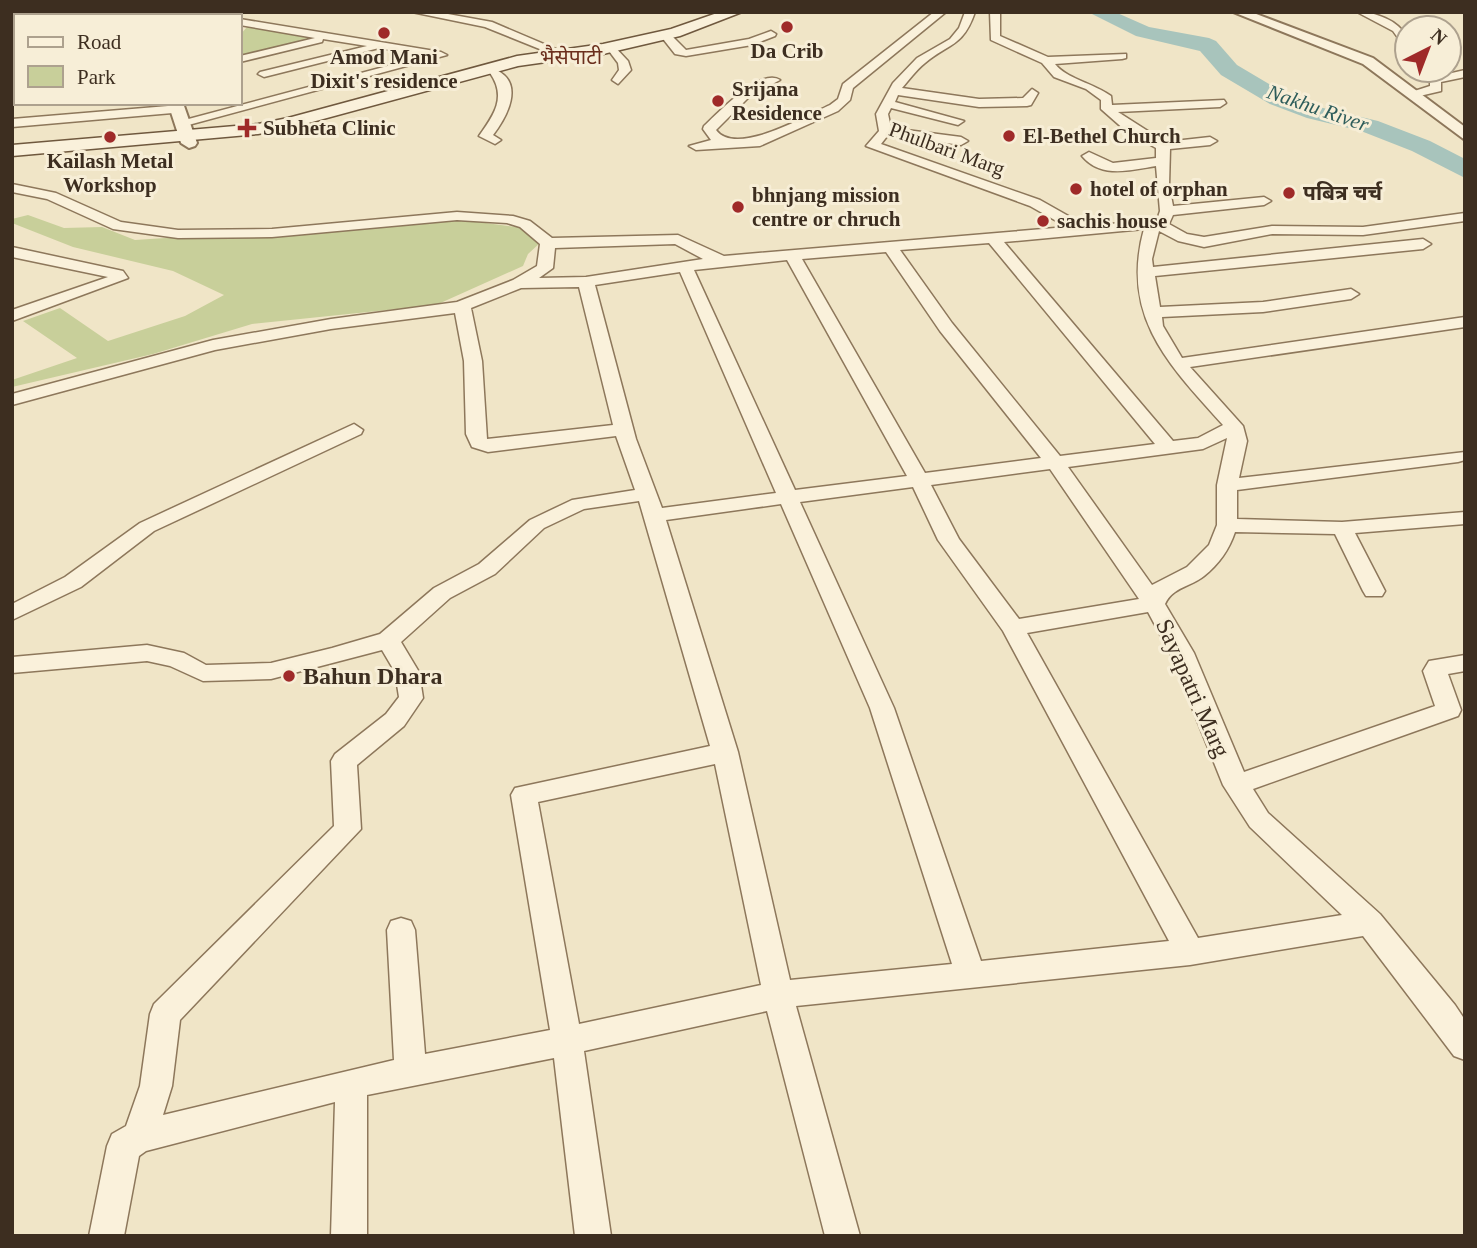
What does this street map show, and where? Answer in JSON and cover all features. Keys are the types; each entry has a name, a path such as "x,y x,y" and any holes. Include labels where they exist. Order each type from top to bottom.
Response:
{"main road":[{"path":"12,151 183,123 297,129 517,61 612,47 665,35 735,12"},
{"path":"410,95 546,58"},
{"path":"12,159 183,123"}],"street":[{"path":"417,12 488,24 566,55"},
{"path":"696,145 755,143 834,108 844,100 847,87 940,12"},
{"name":"Phulbari Marg","path":"970,12 964,29 954,41 912,67 909,76 895,91 882,114 885,131 873,146 1035,203 1087,232"},
{"path":"995,12 995,38 1046,61 1058,75 1100,93 1107,99 1107,108"},
{"path":"1239,12 1299,37 1344,49 1368,61 1465,135"},
{"path":"1362,12 1393,27"},
{"path":"12,122 92,116 183,123 292,97 441,55 242,25"},
{"path":"665,35 679,52 686,53 752,42 771,34"},
{"path":"242,60 330,37"},
{"path":"264,74 384,46"},
{"path":"612,47 624,63 625,70 618,80"},
{"path":"1046,61 1122,56"},
{"path":"242,62 264,74 292,97"},
{"path":"495,140 485,136 504,110 506,89 496,73"},
{"path":"1411,94 1437,88 1434,80 1465,73"},
{"path":"724,142 713,136 709,128 746,93 774,79"},
{"path":"895,91 979,103 1027,102 1032,93"},
{"path":"1107,108 1220,103"},
{"path":"888,104 958,121"},
{"path":"63,106 92,116"},
{"path":"12,665 147,653 176,659 203,673 271,670 388,640 442,593 487,569 537,524 579,504 650,505 788,499 1203,443 1234,426 1177,364 1155,326 1145,272 1149,239 1162,219 1163,154 1107,108"},
{"path":"885,131 961,141"},
{"path":"1089,156 1102,166 1114,167 1210,141"},
{"path":"12,188 51,196 118,226 178,234 272,233 457,216 508,219 525,224 548,243 678,239 712,258 724,261"},
{"path":"519,283 586,282 724,261 991,236 1087,232 1264,201"},
{"path":"1162,219 1183,239 1204,242 1272,230 1363,231 1465,218"},
{"path":"991,236 1168,447"},
{"path":"12,400 213,345 331,324 432,313 462,306 519,283 545,268 548,243"},
{"path":"1145,272 1423,244"},
{"path":"889,245 946,327 1056,464 1154,604 1013,628"},
{"path":"12,252 117,274 120,278 12,316"},
{"path":"792,256 919,480 949,540 1013,628 1190,952"},
{"path":"685,267 882,708 971,975"},
{"path":"586,282 624,429 650,505 725,752 778,995 843,1236"},
{"path":"1153,312 1263,307 1351,294"},
{"path":"462,306 473,361 475,435 480,443 488,446 624,429"},
{"path":"1177,364 1465,322"},
{"name":"Sayapatri Marg","path":"1234,426 1237,441 1227,485 1227,525 1219,548 1195,572 1161,589 1154,604 1182,653 1236,785 1259,820 1370,923 1444,1015 1465,1046"},
{"path":"12,613 73,582 147,527 354,430"},
{"path":"1227,485 1458,456"},
{"path":"1227,525 1342,528 1465,518"},
{"path":"1342,528 1374,590"},
{"path":"139,1137 156,1086 165,1014 348,829 344,761 395,720 411,698 407,672 388,640"},
{"path":"1236,785 1449,710 1435,671 1437,667 1465,663"},
{"path":"593,1236 567,1041 524,794 725,752"},
{"path":"106,1236 124,1146 139,1137 351,1083 567,1041 778,995 1190,952 1370,923"},
{"path":"401,930 411,1072"},
{"path":"349,1236 351,1083"}],"green space":[{"path":"247,27 252,27 314,39 242,57 242,33"},
{"path":"28,215 64,228 102,227 135,240 456,219 524,228 541,242 528,254 523,266 436,305 252,324 153,354 12,387 12,380 77,358 23,321 60,308 108,341 185,316 224,295 173,271 73,247 12,223 12,219"}],"waterway":[{"name":"Nakhu River","path":"1098,12 1143,32 1208,46 1229,70 1278,99 1315,113 1369,126 1421,146 1465,170"}],"place":[{"name":"Da Crib","path":"787,27"},
{"name":"Amod Mani Dixit's residence","path":"384,33"},
{"name":"Srijana Residence","path":"718,101"},
{"name":"Subheta Clinic","path":"247,128"},
{"name":"El-Bethel Church","path":"1009,136"},
{"name":"Kailash Metal Workshop","path":"110,137"},
{"name":"hotel of orphan","path":"1076,189"},
{"name":"पबित्र चर्च","path":"1289,193"},
{"name":"bhnjang mission centre or chruch","path":"738,207"},
{"name":"sachis house","path":"1043,221"},
{"name":"Bahun Dhara","path":"289,676"}],"district":[{"name":"भैसेपाटी","path":"571,57"}]}
